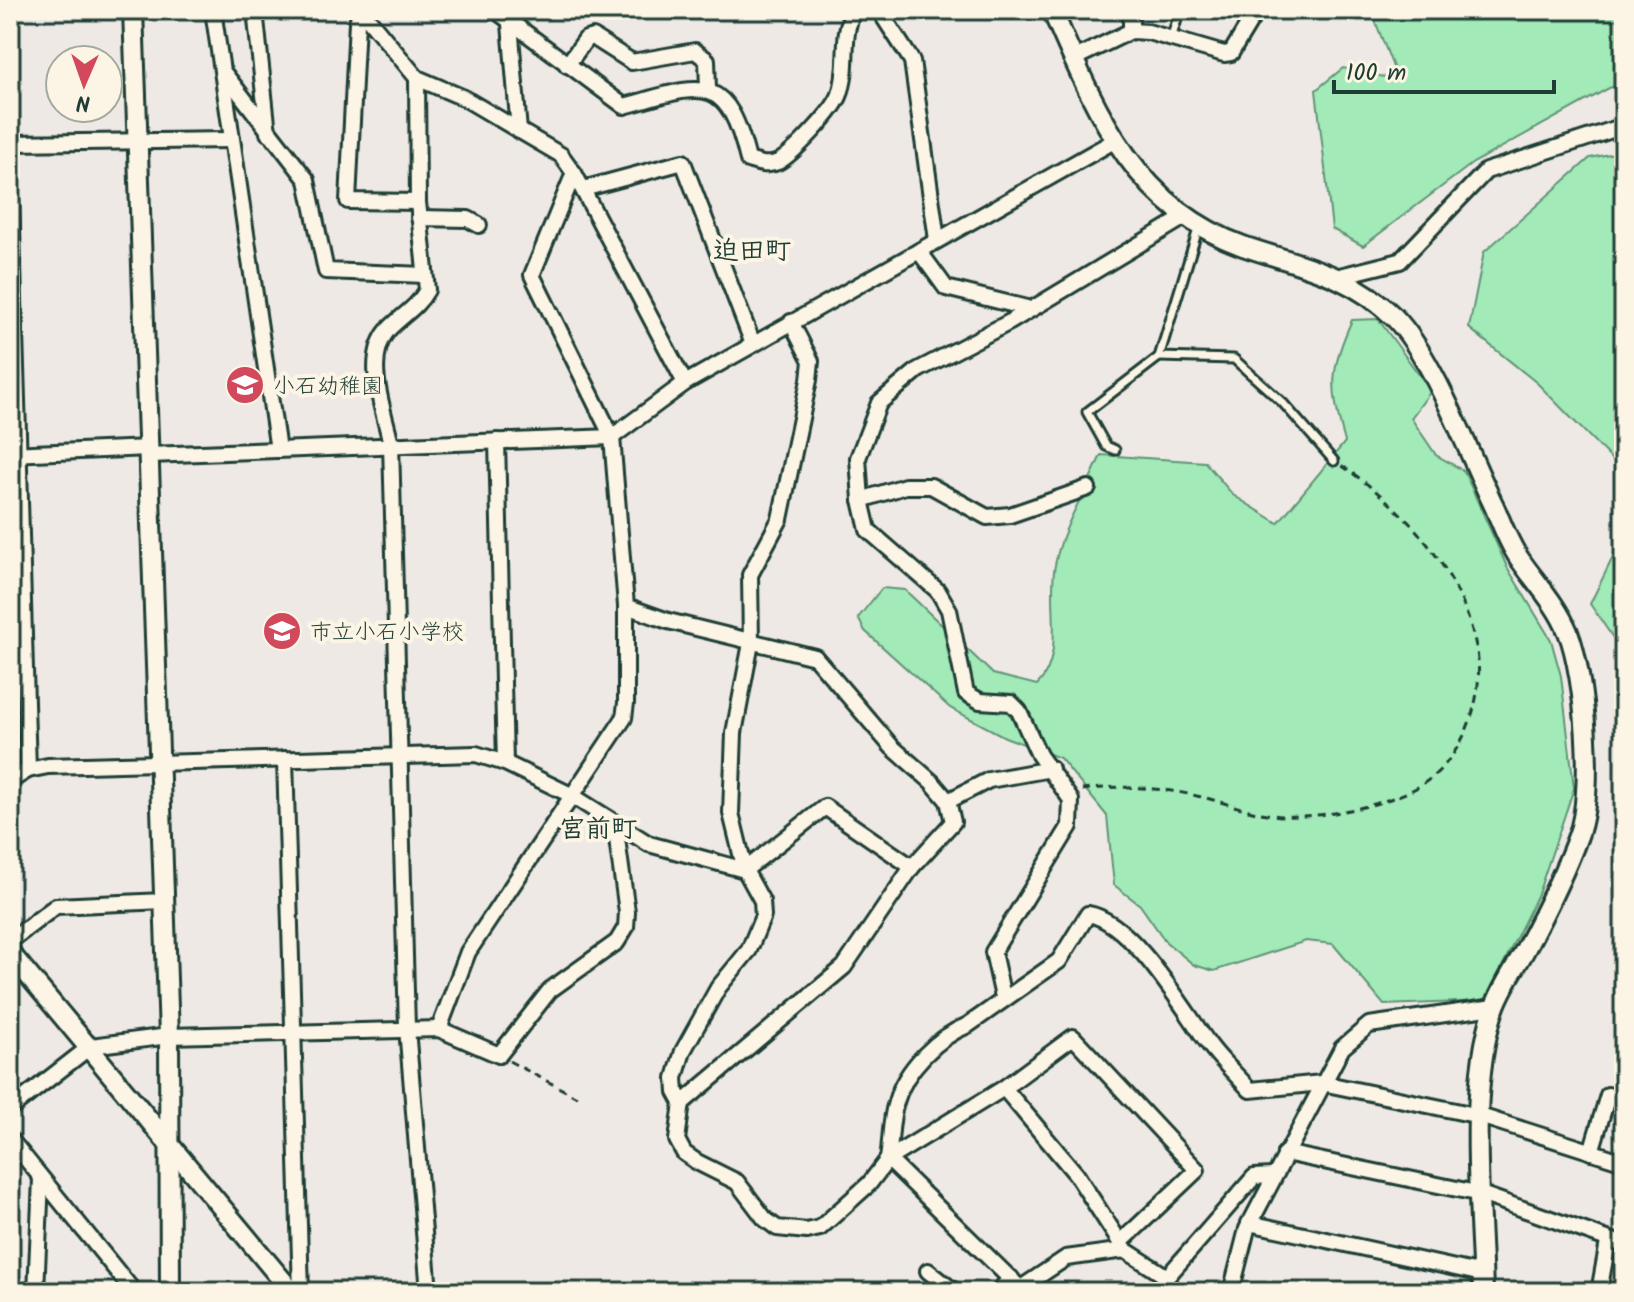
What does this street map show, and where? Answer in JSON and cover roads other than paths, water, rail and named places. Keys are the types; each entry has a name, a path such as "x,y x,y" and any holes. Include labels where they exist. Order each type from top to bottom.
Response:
{"street":[{"path":"133,10 169,1036 172,1152 170,1292"},
{"path":"213,10 278,450"},
{"path":"255,10 268,133"},
{"path":"361,10 417,78 464,98 561,155 583,189 685,383"},
{"path":"361,10 357,22 348,201 418,202"},
{"path":"495,10 624,106 694,87 708,89 735,116 748,160 763,165 778,161 829,114 839,98 845,77 846,25 854,10"},
{"path":"879,10 912,61 937,240"},
{"path":"1052,10 1114,141 1148,185 1191,222 1240,244 1340,276 1374,297 1411,334 1518,558 1549,598 1568,633 1575,664 1586,751 1586,808 1579,834 1541,920 1494,1007 1482,1063 1483,1283 1249,1223"},
{"path":"1131,10 1131,31"},
{"path":"1073,59 1131,31 1224,54 1231,53 1257,10"},
{"path":"510,24 519,131"},
{"path":"567,65 586,39 593,37 632,62 695,51 707,60 708,89"},
{"path":"221,70 307,180 322,266 326,271 425,275"},
{"path":"417,78 418,202 427,290 420,303 381,339 375,361 391,444 402,756 407,1028 429,1292"},
{"path":"1340,276 1400,261 1486,171 1624,126"},
{"path":"10,143 230,140"},
{"path":"15,454 278,450 612,437 685,383 1114,141"},
{"path":"583,189 683,162 753,344"},
{"path":"10,164 15,454 28,770"},
{"path":"439,1029 468,952 624,718 626,606 612,437 532,275 574,173"},
{"path":"419,218 468,219 479,225"},
{"path":"1003,997 993,952 1070,826 1071,800 1039,755 1019,711 1011,703 980,701 966,693 949,610 925,578 868,530 861,500 858,458 879,403 918,370 1010,322 1027,308 1191,222"},
{"path":"919,251 946,288 1027,308"},
{"path":"791,322 811,361 809,380 780,519 750,575 751,643 734,733 730,798 745,870 762,901 760,930 697,1021 683,1051 675,1078 682,1103 677,1140 684,1153 737,1182 765,1219 777,1228 807,1231 820,1228 869,1184 888,1159 1004,1088 1073,1037 1197,1170 1122,1246 1066,1258 1019,1286 998,1292"},
{"path":"497,441 505,763"},
{"path":"861,500 905,486 931,486 987,517 1010,515 1088,488"},
{"path":"626,606 751,643 815,657 892,747 932,782 948,801 953,822 912,867 844,967 682,1103"},
{"path":"10,781 28,770 476,754 505,763 571,795 649,844 745,870"},
{"path":"285,759 301,1292"},
{"path":"948,801 989,780 1051,769"},
{"path":"745,870 825,807 912,867"},
{"path":"10,1109 91,1046 169,1036 439,1029 499,1055 550,990 617,942 626,927 627,912 615,824"},
{"path":"10,941 56,906 164,901"},
{"path":"888,1159 896,1101 918,1064 935,1044 968,1025 1003,997 1059,961 1088,914 1104,917 1133,945 1181,1002 1210,1046 1250,1090 1322,1083 1480,1116 1624,1162"},
{"path":"10,953 91,1046 172,1152 292,1292"},
{"path":"1236,1291 1249,1223 1342,1048 1369,1025 1494,1007"},
{"path":"1004,1088 1076,1174 1122,1246 1167,1277 1254,1177 1272,1176"},
{"path":"1591,1152 1608,1095"},
{"path":"10,1139 134,1292"},
{"path":"1285,1153 1481,1194 1608,1242 1624,1245"},
{"path":"888,1159 1019,1286"},
{"path":"36,1292 41,1179"},
{"path":"1599,1292 1608,1242"},
{"path":"928,1271 955,1292"}],"lane":[{"path":"1171,39 1180,10"},
{"path":"1159,357 1191,222"},
{"path":"1115,450 1106,446 1087,412 1159,357 1234,359 1283,403 1334,461"}],"place":[{"name":"小石幼稚園","path":"245,385"},
{"name":"市立小石小学校","path":"282,631"}],"district":[{"name":"迫田町","path":"752,250"},
{"name":"宮前町","path":"598,828"}]}
